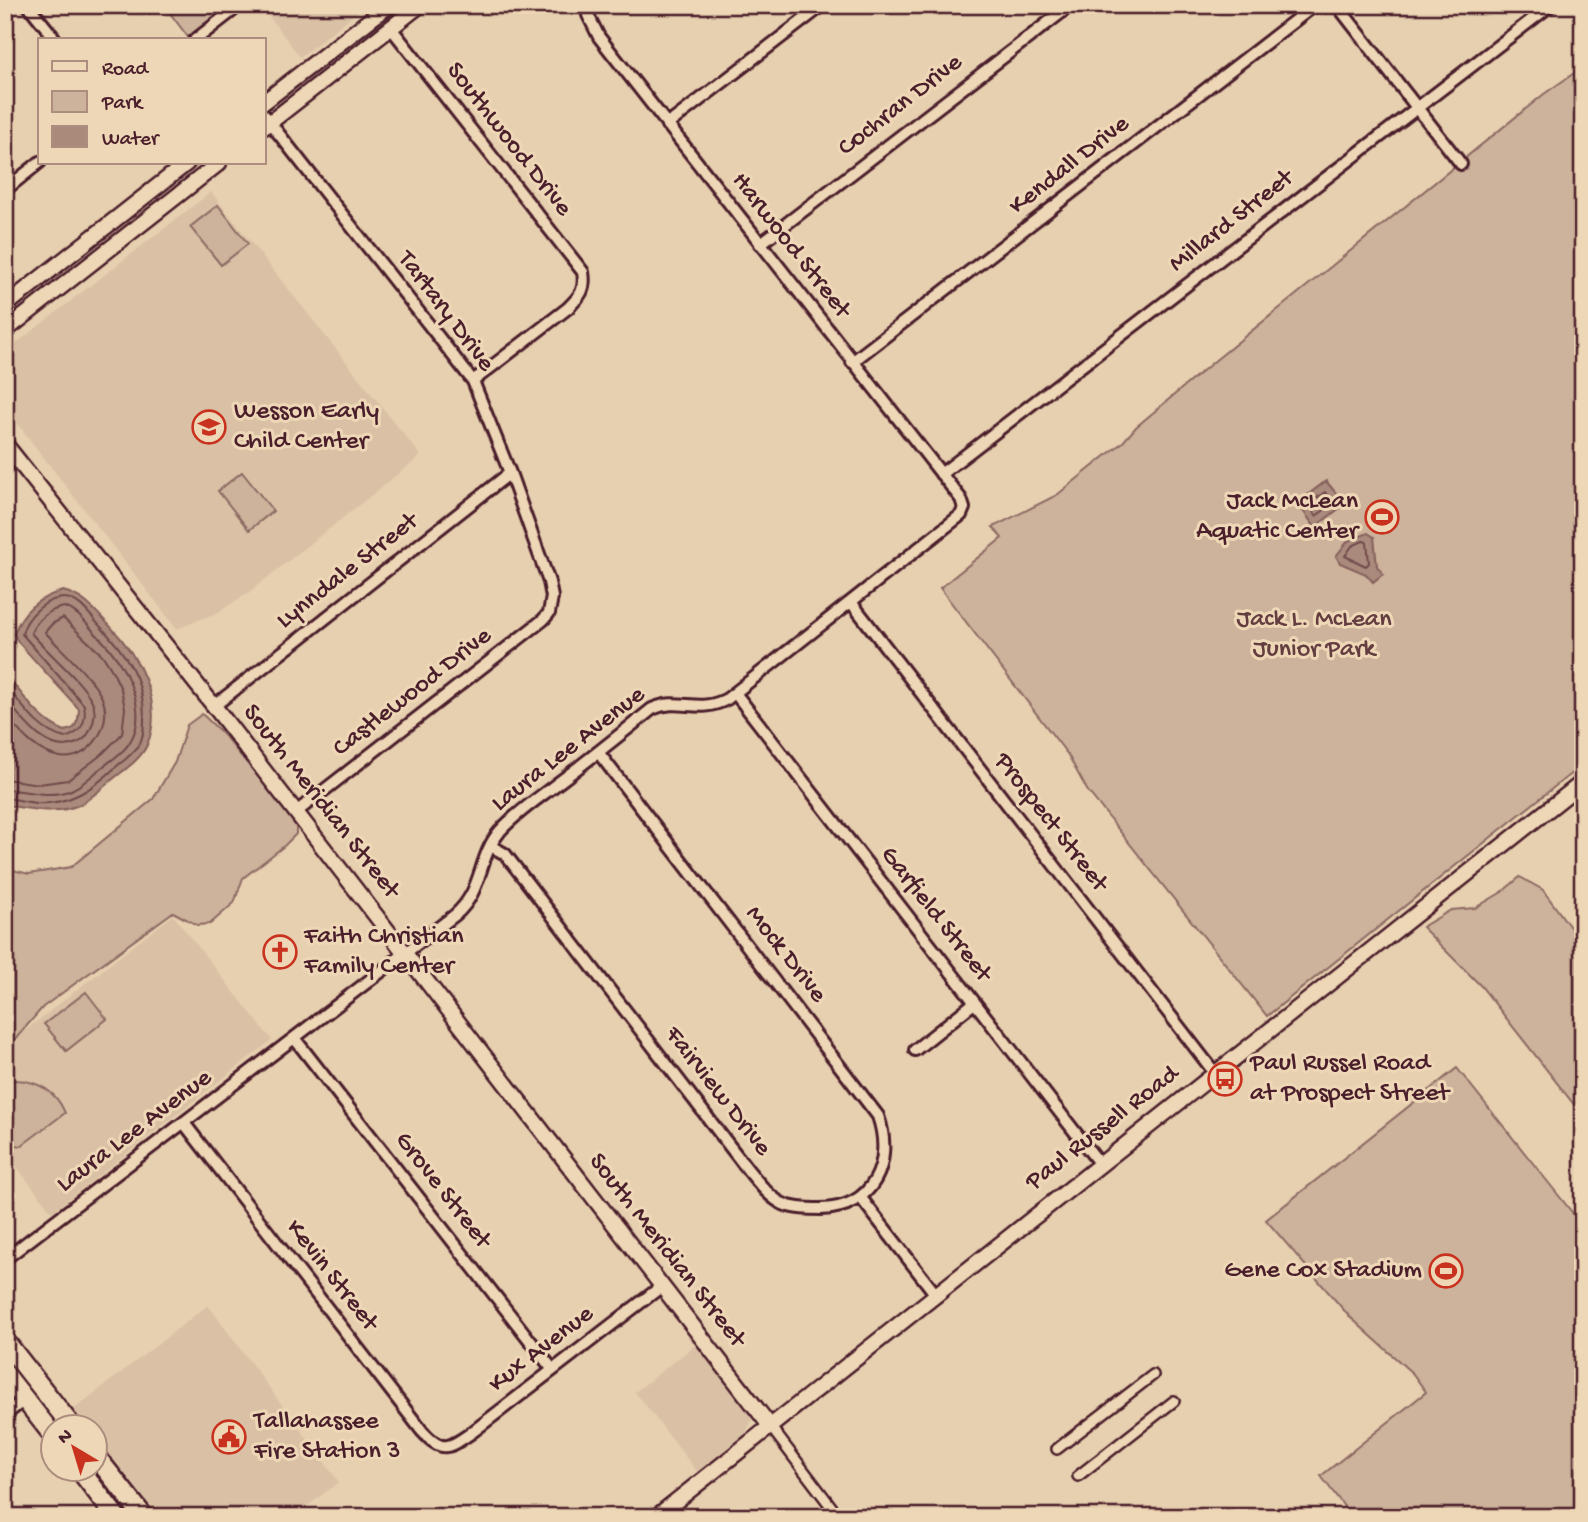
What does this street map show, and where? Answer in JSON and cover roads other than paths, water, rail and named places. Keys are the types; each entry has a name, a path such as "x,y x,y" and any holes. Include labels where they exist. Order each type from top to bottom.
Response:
{"main road":[{"path":"5,1341 64,1414"},
{"path":"5,1374 38,1416"},
{"path":"108,1482 144,1517"},
{"path":"100,1484 116,1517"}],"street":[{"path":"28,5 54,38"},
{"path":"198,38 240,5"},
{"path":"266,100 389,5"},
{"path":"266,122 420,5"},
{"path":"667,125 824,5"},
{"name":"Cochran Drive","path":"760,244 1070,5"},
{"name":"Kendall Drive","path":"852,362 1315,5"},
{"path":"1337,5 1461,164"},
{"name":"Millard Street","path":"941,474 1551,5"},
{"name":"Harwood Street","path":"589,6 591,23 599,37 961,499 964,508"},
{"name":"Southwood Drive","path":"391,28 583,272 585,283 581,296 473,381"},
{"name":"Tartary Drive","path":"266,122 473,381 549,582 552,597 550,603"},
{"path":"5,190 38,164"},
{"path":"5,306 186,164"},
{"path":"5,331 218,164"},
{"name":"South Meridian Street","path":"5,444 214,706 770,1426"},
{"name":"Lynndale Street","path":"214,706 510,473"},
{"name":"Laura Lee Avenue","path":"5,1259 407,954 467,905 499,833 652,709 662,704 678,703 707,707 716,705 735,693 961,515 964,508"},
{"name":"Prospect Street","path":"850,601 1214,1072"},
{"name":"Castlewood Drive","path":"295,813 543,620 549,613 550,603"},
{"name":"Garfield Street","path":"735,693 1099,1163"},
{"name":"Mock Drive","path":"598,752 878,1116 883,1130 884,1156 879,1173 861,1198"},
{"name":"Paul Russell Road","path":"656,1517 937,1296 1099,1163 1583,782"},
{"name":"Fairview Drive","path":"491,846 505,854 748,1170 772,1196 785,1205 813,1209 847,1205 861,1198"},
{"path":"915,1050 974,1003"},
{"name":"Grove Street","path":"295,1039 553,1370"},
{"name":"Kevin Street","path":"184,1123 422,1431 432,1443 439,1447 449,1447"},
{"path":"861,1198 937,1296"},
{"name":"Kux Avenue","path":"449,1447 662,1286"},
{"path":"1057,1449 1153,1375"},
{"path":"5,1415 25,1399"},
{"path":"1078,1476 1174,1401"},
{"path":"770,1426 839,1517"}],"water":[{"path":"1326,481 1345,504 1315,527 1297,503"},
{"path":"1368,533 1374,537 1377,566 1383,574 1373,582 1366,574 1340,563 1336,556 1348,541"},
{"path":"63,591 88,604 130,650 151,696 152,729 147,745 137,760 79,805 52,810 5,805 5,673 32,706 56,727 65,731 74,728 78,719 79,709 18,642 14,634 32,606"}],"place":[{"name":"Wesson Early Child Center","path":"209,427"},
{"name":"Jack McLean Aquatic Center","path":"1382,517"},
{"name":"Faith Christian Family Center","path":"280,952"},
{"name":"Paul Russel Road at Prospect Street","path":"1225,1079"},
{"name":"Gene Cox Stadium","path":"1446,1271"},
{"name":"Tallahassee Fire Station 3","path":"229,1437"}],"park label":[{"name":"Jack L. McLean Junior Park","path":"1314,635"}]}
